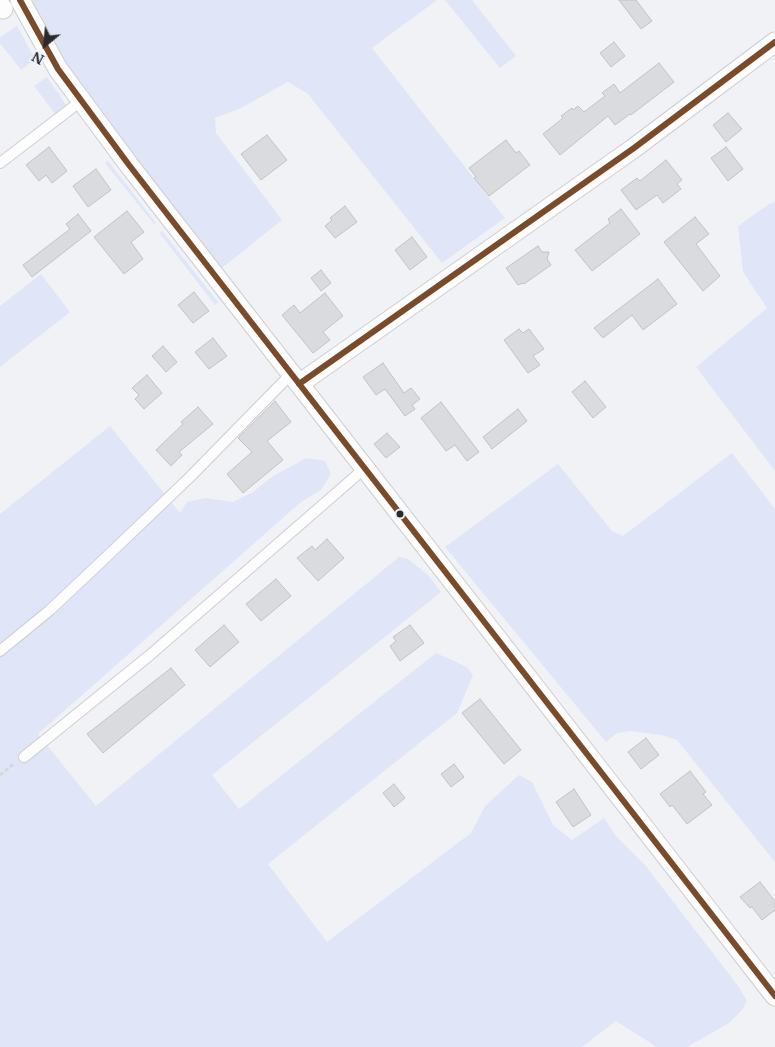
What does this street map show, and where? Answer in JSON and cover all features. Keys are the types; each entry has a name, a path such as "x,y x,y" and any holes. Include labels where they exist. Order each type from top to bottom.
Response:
{"street":[{"path":"20,0 54,62 81,101 775,996"},
{"path":"295,379 634,148 775,42"}],"lane":[{"path":"0,163 81,101"},
{"path":"0,650 50,610 295,379"},
{"path":"24,757 150,655 365,468"}],"shaded area":[{"path":"31,0 437,0 372,48 505,218 442,263 308,94 288,82 239,109 215,118 216,133 282,220 222,268 218,267 68,68"},
{"path":"445,0 472,0 516,56 500,68"},
{"path":"17,26 35,59 21,70 0,43 0,37"},
{"path":"47,77 67,106 56,115 34,86"},
{"path":"108,161 156,223 154,224 105,163"},
{"path":"775,202 775,471 696,367 767,308 743,272 738,226 769,204"},
{"path":"162,231 218,302 215,305 161,235"},
{"path":"41,274 70,312 0,367 0,306"},
{"path":"110,426 180,513 187,502 205,498 233,502 253,492 270,478 306,458 325,461 331,474 321,490 301,502 38,734 96,806 399,557 408,559 427,574 441,592 212,775 239,809 436,653 467,667 473,675 457,713 268,864 327,942 471,833 485,806 519,775 532,782 553,825 572,840 604,818 616,836 645,865 739,987 747,1001 742,1010 729,1023 687,1047 657,1047 616,1021 582,1047 0,1047 0,514"},
{"path":"732,453 775,509 775,862 677,740 661,735 631,731 617,733 606,742 445,547 558,464 612,531 623,536"}],"building":[{"path":"619,0 636,0 652,21 641,29"},
{"path":"614,42 625,56 611,67 600,53"},
{"path":"659,63 674,82 615,125 608,116 560,155 543,134 572,108 573,110 578,106 584,112 605,96 602,93 614,84 620,93"},
{"path":"728,113 742,129 726,142 713,125"},
{"path":"267,135 287,160 261,180 241,154"},
{"path":"506,140 516,153 519,151 530,165 489,196 474,178 476,177 469,168"},
{"path":"49,147 67,171 52,183 46,175 39,181 26,165"},
{"path":"726,147 743,169 728,181 711,158"},
{"path":"666,160 682,180 677,184 681,189 663,203 657,195 636,210 621,190 637,178 640,181"},
{"path":"96,169 111,190 88,207 73,186"},
{"path":"345,206 357,222 335,238 325,226 332,220 330,218"},
{"path":"621,209 640,234 592,271 575,250 610,223 608,219"},
{"path":"127,211 144,232 131,242 143,259 124,274 94,237"},
{"path":"78,214 91,231 32,277 23,265 70,229 66,224"},
{"path":"695,217 709,234 696,244 720,276 703,291 664,242"},
{"path":"412,237 427,257 410,270 395,250"},
{"path":"538,246 542,252 549,252 547,259 551,265 524,284 518,285 506,268"},
{"path":"321,270 331,283 321,291 311,278"},
{"path":"658,279 677,304 643,330 632,315 603,338 594,328"},
{"path":"194,292 209,311 193,323 178,305"},
{"path":"325,293 343,316 323,332 330,340 313,353 282,315 294,305 300,313"},
{"path":"519,329 523,333 529,329 544,349 533,356 540,365 528,373 504,340"},
{"path":"213,338 227,356 209,369 195,352"},
{"path":"163,346 177,362 166,372 152,356"},
{"path":"383,363 404,393 411,388 420,399 412,405 415,409 405,416 385,389 376,395 363,377"},
{"path":"147,375 162,393 144,409 135,399 139,395 132,388"},
{"path":"585,381 606,407 593,418 572,392"},
{"path":"275,401 291,422 267,441 283,460 243,493 227,474 252,452 238,438"},
{"path":"441,402 479,452 467,461 455,445 446,451 421,418"},
{"path":"198,407 213,424 179,452 182,455 171,466 156,450 183,424 181,422"},
{"path":"518,409 527,421 492,449 483,437"},
{"path":"387,433 400,447 386,458 374,444"},
{"path":"327,539 344,558 318,581 297,558 312,546 315,550"},
{"path":"276,579 291,596 261,621 246,604"},
{"path":"224,625 239,642 210,667 195,650"},
{"path":"410,625 424,643 400,661 390,646 396,641 393,637"},
{"path":"171,668 185,685 103,753 87,734"},
{"path":"480,699 521,750 504,764 462,713"},
{"path":"646,738 659,755 641,769 628,752"},
{"path":"454,764 464,777 451,787 441,774"},
{"path":"690,771 706,792 703,794 712,805 687,824 672,805 670,807 660,794"},
{"path":"394,784 405,798 394,807 383,793"},
{"path":"574,789 591,815 573,827 556,802"},
{"path":"760,882 775,901 775,910 762,920 752,907 750,908 740,897"}],"transit line":[{"path":"20,0 58,69 129,165 775,996"},
{"path":"299,384 634,148 775,42"}]}
